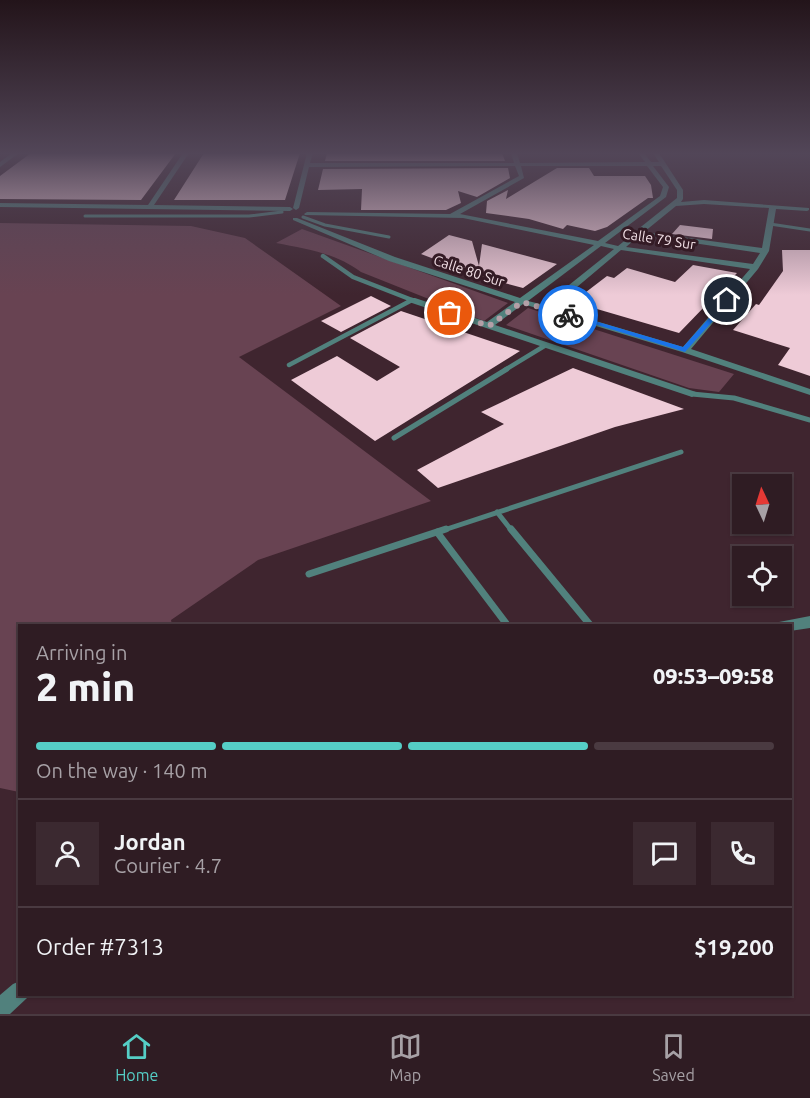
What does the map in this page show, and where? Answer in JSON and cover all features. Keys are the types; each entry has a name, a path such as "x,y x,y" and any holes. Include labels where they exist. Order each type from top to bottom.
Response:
{"street":[{"path":"150,207 154,200"},
{"path":"293,208 296,200"},
{"path":"452,215 480,200"},
{"path":"489,326 660,200"},
{"path":"545,309 677,200"},
{"path":"699,200 704,202"},
{"path":"674,204 704,202 807,209"},
{"path":"0,204 293,208 303,209 301,216 283,217 282,212 293,208"},
{"path":"685,350 755,267 765,251 773,207"},
{"name":"Calle 79 Sur","path":"301,216 452,215 620,248 755,267"},
{"name":"Calle 80 Sur","path":"301,216 392,259 522,302 685,350 810,392"},
{"name":"Calle 79 Sur","path":"573,238 617,232 638,233 765,251"},
{"path":"412,300 692,394"},
{"path":"792,625 810,622"},
{"path":"0,1009 18,993"}],"lane":[{"path":"84,216 249,216 282,212"},
{"path":"301,216 325,225 389,237"},
{"path":"770,224 810,230"},
{"path":"323,256 353,277 412,300"},
{"path":"289,365 412,300"},
{"path":"394,438 546,345"},
{"path":"692,394 734,398 810,420"},
{"path":"309,574 681,452"},
{"path":"497,512 589,624"},
{"path":"437,532 506,624"}],"shaded area":[{"path":"0,223 191,226 245,238 341,306 239,357 431,501 258,560 171,620 172,624 18,624 18,792 0,788"},
{"path":"302,229 508,303 484,321 361,272 331,256 276,243"},
{"path":"528,308 734,374 719,392 689,388 506,325"}],"building":[{"path":"361,200 460,200 461,203 446,210 361,210"},
{"path":"645,200 607,227 595,231 567,225 563,229 529,219 486,213 487,201"},
{"path":"680,225 713,229 712,239 672,234"},
{"path":"449,235 472,241 479,266 482,244 557,264 523,288 479,276 421,254"},
{"path":"782,250 810,250 810,376 778,365 790,348 733,330 756,304 759,305 783,271"},
{"path":"693,265 737,273 679,333 573,302 607,276 614,278 627,268 675,282"},
{"path":"371,296 391,306 341,332 321,321"},
{"path":"401,311 520,351 375,441 291,380 337,356 377,381 400,367 350,338"},
{"path":"573,368 684,409 615,427 438,488 417,470 504,424 481,412"}],"way so far":[{"path":"450,313 489,326 522,302 568,315"}],"route":[{"path":"568,315 685,350 727,300"}]}
